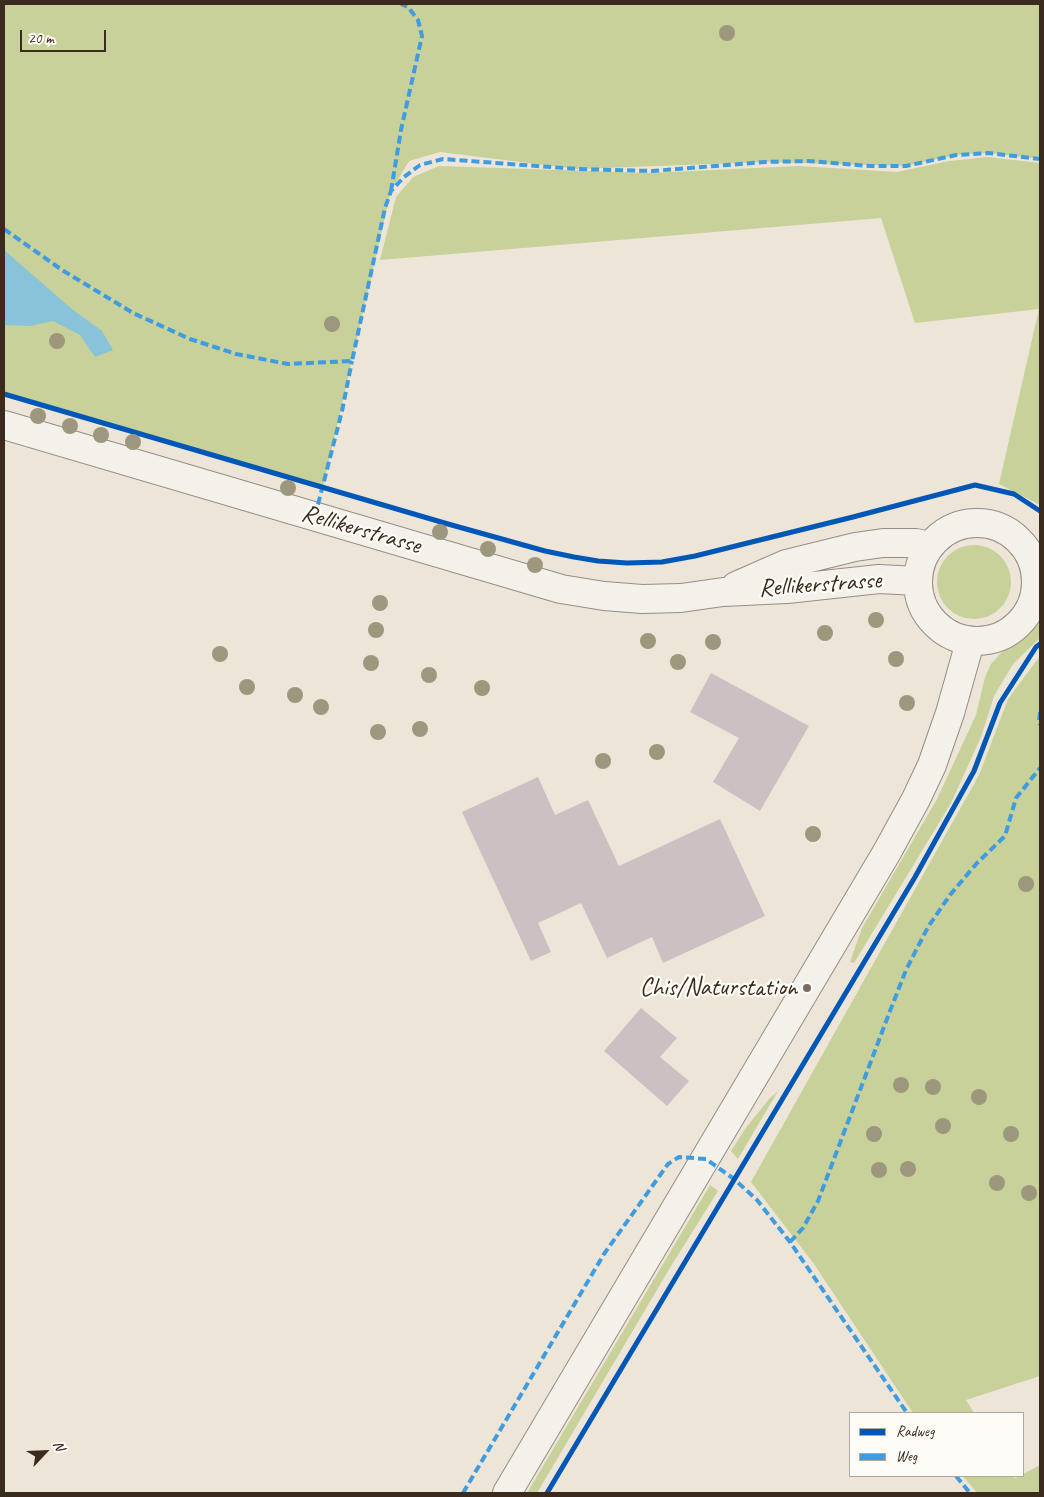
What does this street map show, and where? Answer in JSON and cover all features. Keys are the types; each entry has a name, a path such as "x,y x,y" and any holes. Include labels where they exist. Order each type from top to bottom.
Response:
{"main road":[{"name":"Rellikerstrasse","path":"4,425 561,589 604,596 642,599 681,598 723,592 787,589 879,579 917,581"},
{"path":"971,523 988,524 1003,529 1017,538 1028,551 1038,582 1034,599 1027,614 1017,627 995,639 970,642 953,637 938,628 927,615 919,599 917,581 920,562 929,546 941,534 971,523"},
{"name":"Rellikerstrasse","path":"723,592 786,564 855,547 916,543 929,546"},
{"path":"507,1493 877,869 916,799 932,765 950,713 970,642"}],"green space":[{"path":"4,4 1040,4 1040,159 988,153 956,155 906,166 765,162 577,169 440,152 409,161 391,191 323,487 4,394"},
{"path":"988,157 1040,163 1040,505 999,484 1039,309 915,323 881,218 380,260 396,197 413,177 439,166 648,173 799,166 897,172 949,161"},
{"path":"974,545 995,551 1005,561 1011,582 1005,603 995,613 974,619 953,613 943,603 937,582 943,561 953,551"},
{"path":"1040,623 1040,638 1013,664 994,696 981,737 951,803 854,963 850,962 862,928 937,799 976,715 985,677 991,664 1000,654 1022,639"},
{"path":"1040,656 1040,1376 966,1400 973,1412 912,1412 814,1264 751,1182 979,775 1008,699"},
{"path":"778,1091 738,1159 731,1151 745,1129 769,1099"},
{"path":"710,1185 718,1191 671,1266 537,1493 527,1493"},
{"path":"1040,1465 1040,1493 977,1493 964,1477 1014,1478 1024,1477 1024,1473"}],"water":[{"path":"4,250 73,310 102,331 113,350 95,357 80,335 53,321 30,326 4,325"}],"building":[{"path":"711,673 809,726 760,811 713,782 739,738 690,712"},
{"path":"538,777 555,815 588,800 619,866 720,819 765,916 663,963 652,937 607,958 581,903 538,923 551,952 531,961 462,812"},
{"path":"641,1008 677,1038 660,1057 689,1081 667,1106 604,1051"}],"marked path":[{"path":"391,191 401,130 422,36 418,20 408,7 401,4"},
{"path":"4,229 62,270 133,313 190,339 236,354 288,364 352,361 385,208 391,191 404,177 420,165 443,159 577,169 652,171 765,162 809,161 870,166 906,166 956,155 988,153 1040,159"},
{"path":"315,516 342,411 352,361"},
{"path":"1040,712 1040,725"},
{"path":"790,1242 803,1228 818,1201 906,970 928,927 950,895 977,863 1005,836 1016,798 1040,768"},
{"path":"463,1493 604,1254 668,1164 679,1157 706,1159 734,1179 757,1200 790,1242 906,1412"},
{"path":"957,1477 970,1493"}],"cycle path":[{"path":"4,394 448,524 545,551 598,561 627,563 662,562 695,556 975,485 1014,494 1040,511"},
{"path":"547,1493 915,877 974,771 1000,703 1036,647 1040,644"}],"place":[{"name":"Chis/Naturstation","path":"807,988"}]}
